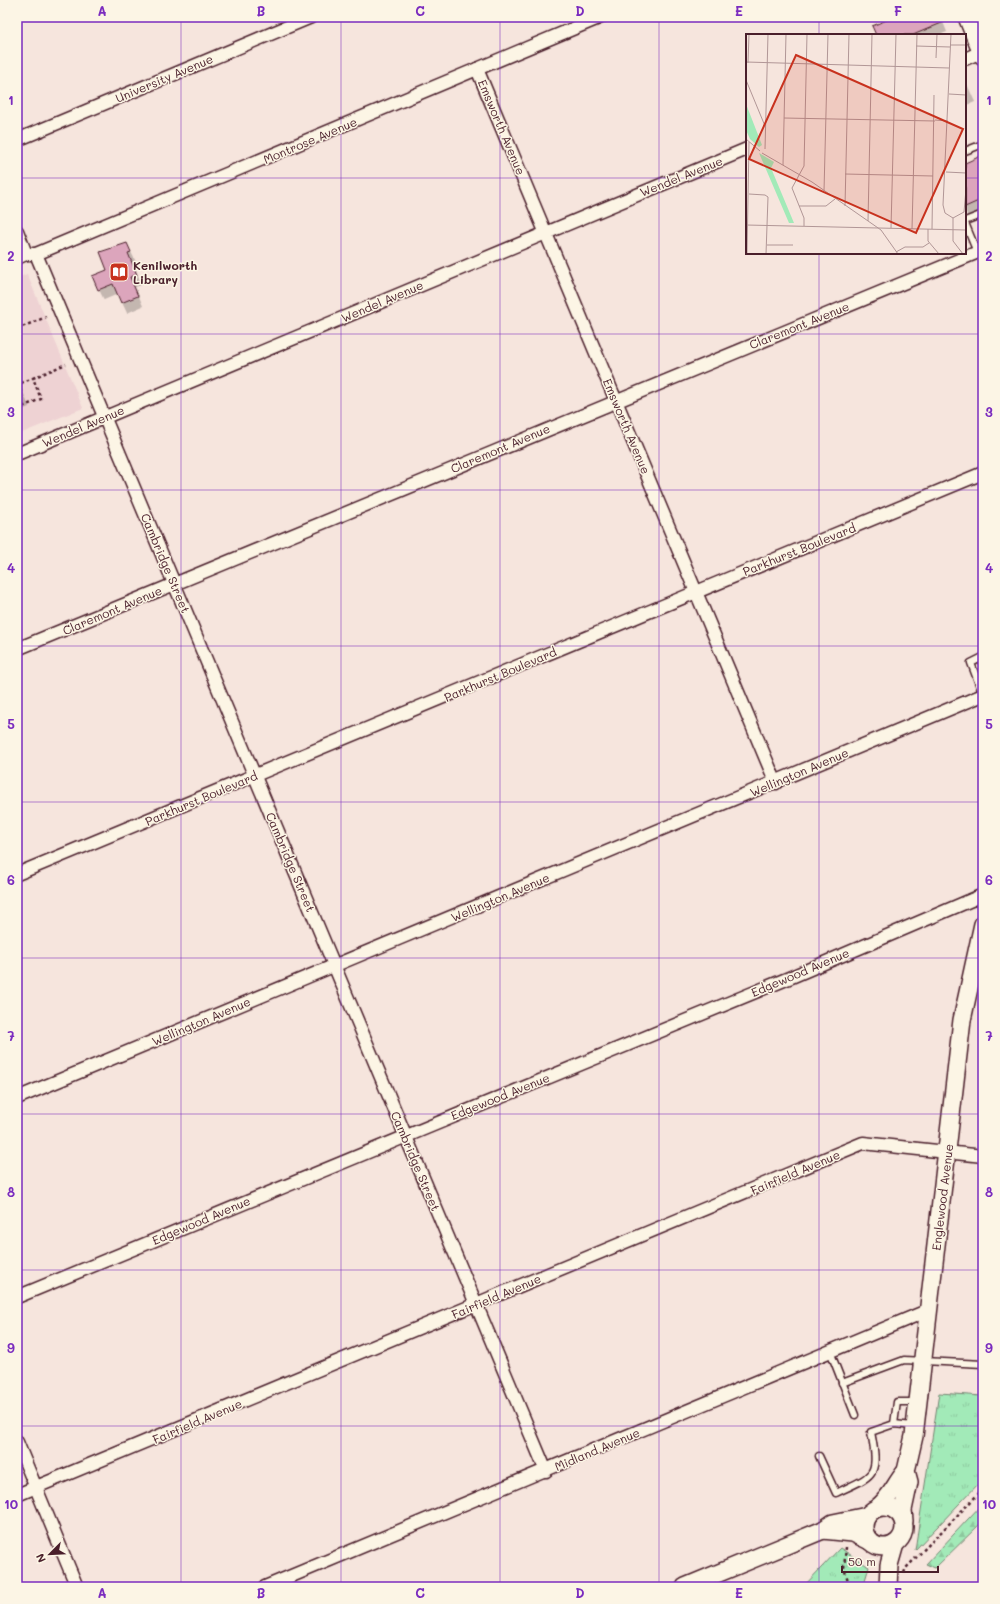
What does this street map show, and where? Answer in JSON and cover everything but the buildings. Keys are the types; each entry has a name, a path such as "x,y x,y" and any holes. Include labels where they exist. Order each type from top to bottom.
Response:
{"street":[{"name":"University Avenue","path":"17,140 311,17"},
{"name":"Montrose Avenue","path":"26,255 602,17"},
{"path":"966,59 982,54 967,17"},
{"name":"Emsworth Avenue","path":"477,69 776,783"},
{"name":"Wendel Avenue","path":"17,454 746,149"},
{"name":"Cambridge Street","path":"17,230 26,255 103,417 175,583 546,1471"},
{"name":"Claremont Avenue","path":"17,649 616,400 980,251"},
{"name":"Parkhurst Boulevard","path":"17,874 983,473"},
{"name":"Wellington Avenue","path":"17,1098 776,783 983,695"},
{"name":"Edgewood Avenue","path":"17,1297 405,1135 788,978 983,895"},
{"name":"Englewood Avenue","path":"888,1587 889,1565 895,1544 903,1534 903,1510 909,1482 906,1471 915,1426 962,1020 983,924"},
{"name":"Fairfield Avenue","path":"17,1496 863,1143 983,1156"},
{"name":"Midland Avenue","path":"265,1587 929,1310"},
{"path":"17,1442 77,1587"},
{"name":"Englewood Avenue","path":"872,1512 888,1499 899,1478 906,1471"},
{"path":"687,1587 823,1530 833,1523 872,1512 884,1506 896,1510 904,1521"},
{"path":"872,1512 864,1529 872,1543 878,1565 876,1587"},
{"path":"823,1530 853,1532 872,1543 888,1546 895,1544"}],"lane":[{"path":"966,151 983,144"},
{"path":"966,222 983,214"},
{"path":"966,224 980,251"},
{"path":"983,657 971,663 983,695"},
{"path":"830,1352 855,1415"},
{"path":"842,1383 904,1360 983,1364"},
{"path":"894,1424 897,1402 917,1402"},
{"path":"819,1456 836,1493 868,1478 874,1468 876,1454 871,1432 894,1424 915,1426"}],"path":[{"path":"17,330 46,318"},
{"path":"21,383 66,364"},
{"path":"17,409 41,399 33,378"},
{"path":"904,1575 906,1568 983,1489"},
{"path":"845,1542 844,1568 850,1587"}],"shaded area":[{"path":"27,274 83,408 17,435 17,278"}],"green space":[{"path":"939,1393 983,1396 983,1479 915,1550"},
{"path":"983,1503 983,1521 935,1568 926,1564"},
{"path":"840,1548 869,1567 863,1587 803,1587"}],"place":[{"name":"Kenilworth Library","path":"119,272"}]}
